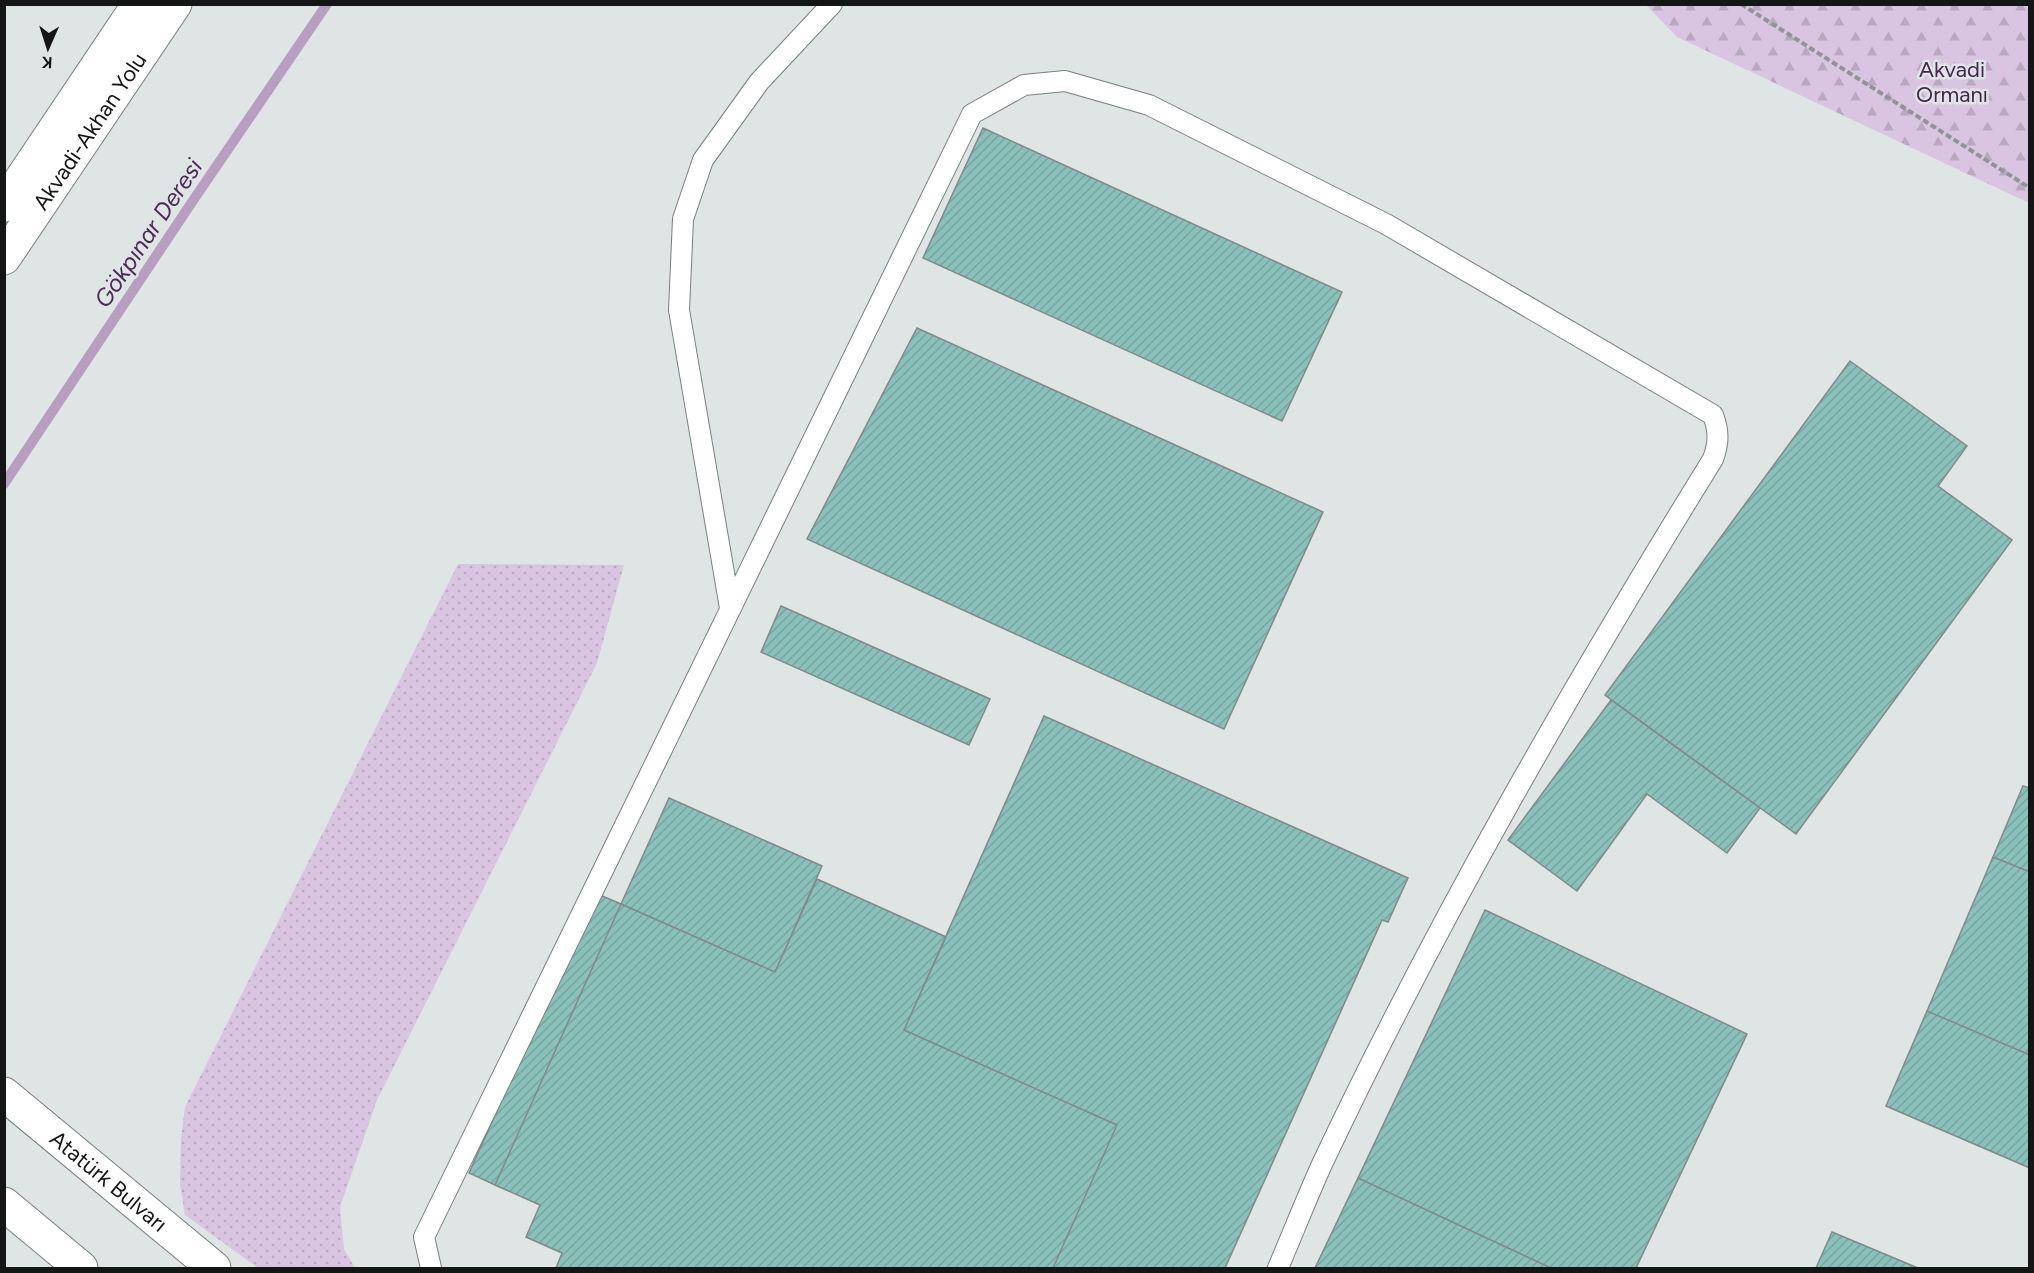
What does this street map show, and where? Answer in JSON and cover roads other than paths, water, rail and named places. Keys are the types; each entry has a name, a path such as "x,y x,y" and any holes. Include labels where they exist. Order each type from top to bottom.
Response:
{"main road":[{"name":"Akvadi-Akhan Yolu","path":"4,205 139,4"},
{"name":"Akvadi-Akhan Yolu","path":"4,258 175,4"},
{"name":"Atatürk Bulvarı","path":"4,1094 214,1269"},
{"path":"4,1204 81,1269"}],"lane":[{"path":"730,608 679,310 683,219 703,160 759,82 832,4"},
{"path":"431,1269 424,1238 972,114 1024,85 1065,81 1149,105 1386,224 1713,415 1719,437 1713,459 1565,703 1406,994 1322,1164 1278,1269"}],"waterway":[{"name":"Gökpınar Deresi","path":"4,484 327,4"}],"park label":[{"name":"Akvadi Ormanı","path":"1952,82"}]}
